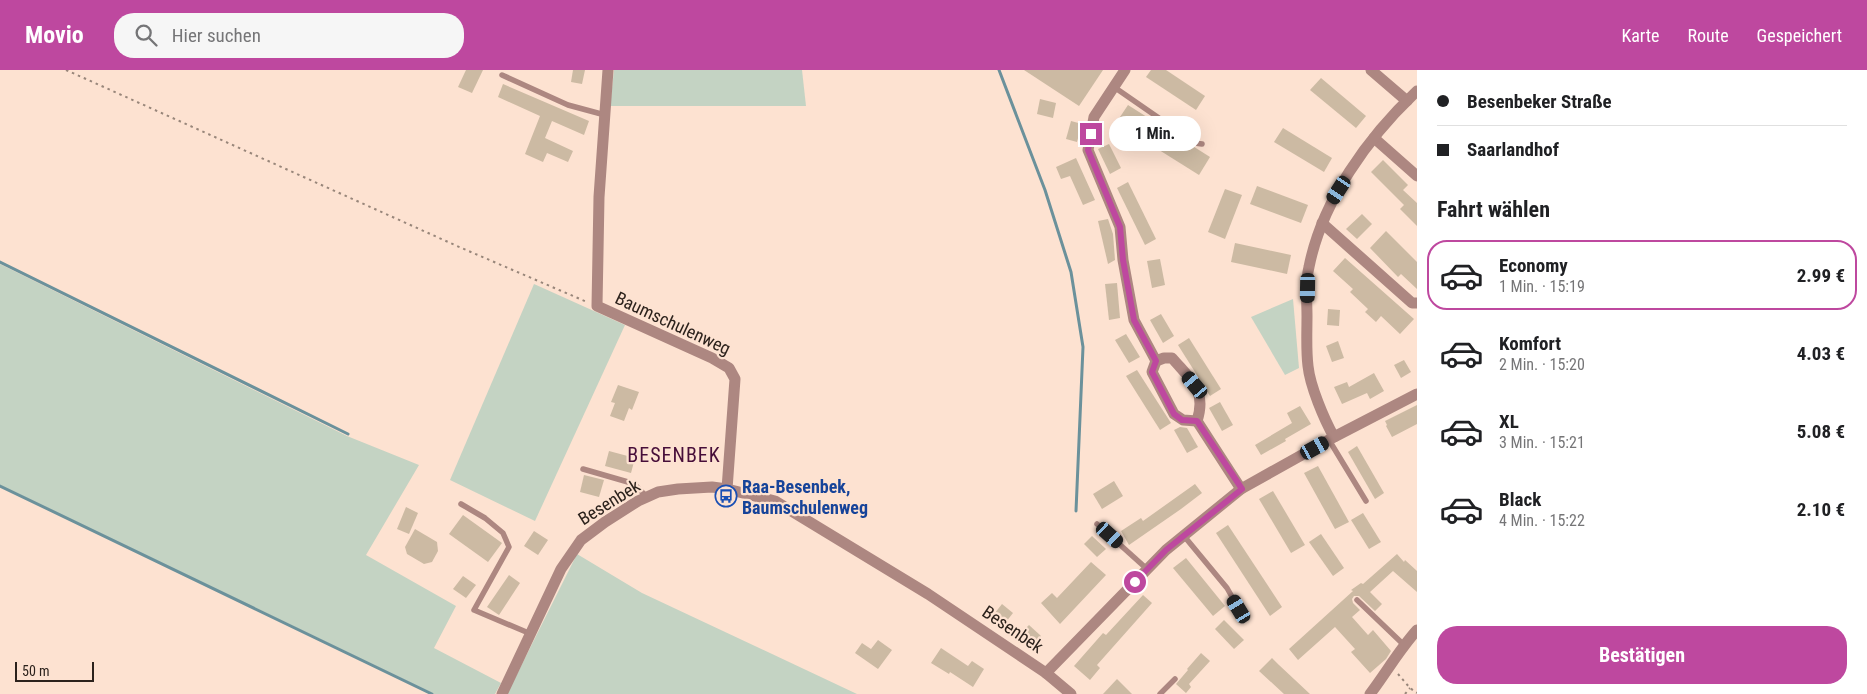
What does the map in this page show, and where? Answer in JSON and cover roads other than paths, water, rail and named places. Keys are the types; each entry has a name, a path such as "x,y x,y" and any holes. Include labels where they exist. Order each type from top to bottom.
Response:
{"street":[{"name":"Baumschulenweg","path":"608,70 599,196 597,306 712,358 729,368 735,379 727,489"},
{"path":"1125,70 1094,117 1088,150 1120,227 1123,260 1134,320 1156,361 1152,372 1174,414 1182,420 1197,421"},
{"path":"1371,70 1407,101"},
{"path":"1332,439 1308,367 1308,268 1330,204 1374,138 1417,91"},
{"path":"1374,138 1417,176"},
{"path":"1322,223 1412,303 1417,303"},
{"path":"1156,361 1172,358 1195,385 1201,397 1201,408 1197,421"},
{"path":"1046,673 1166,550 1242,489 1417,394"},
{"path":"1197,421 1242,489"},
{"name":"Besenbek","path":"502,694 561,569 581,540 638,501 658,492 712,487 775,501 928,594 1046,673 1071,694"},
{"path":"1370,694 1391,667 1404,645 1417,630"}],"lane":[{"path":"502,75 568,105 605,115"},
{"path":"1114,87 1195,143 1202,144"},
{"path":"1332,439 1366,501"},
{"path":"583,468 628,482 636,486 647,497"},
{"path":"461,504 485,518 504,533 509,548 474,610 530,634"},
{"path":"1097,524 1147,569"},
{"path":"1184,536 1226,588 1239,609"},
{"path":"1357,600 1404,645"},
{"path":"1160,694 1175,679"}],"waterway":[{"path":"999,70 1045,190 1071,272 1083,347 1076,511"},
{"path":"0,262 348,434"},
{"path":"0,486 432,694"}],"place":[{"name":"Raa-Besenbek, Baumschulenweg","path":"726,496"}],"district":[{"name":"BESENBEK","path":"674,455"}]}
